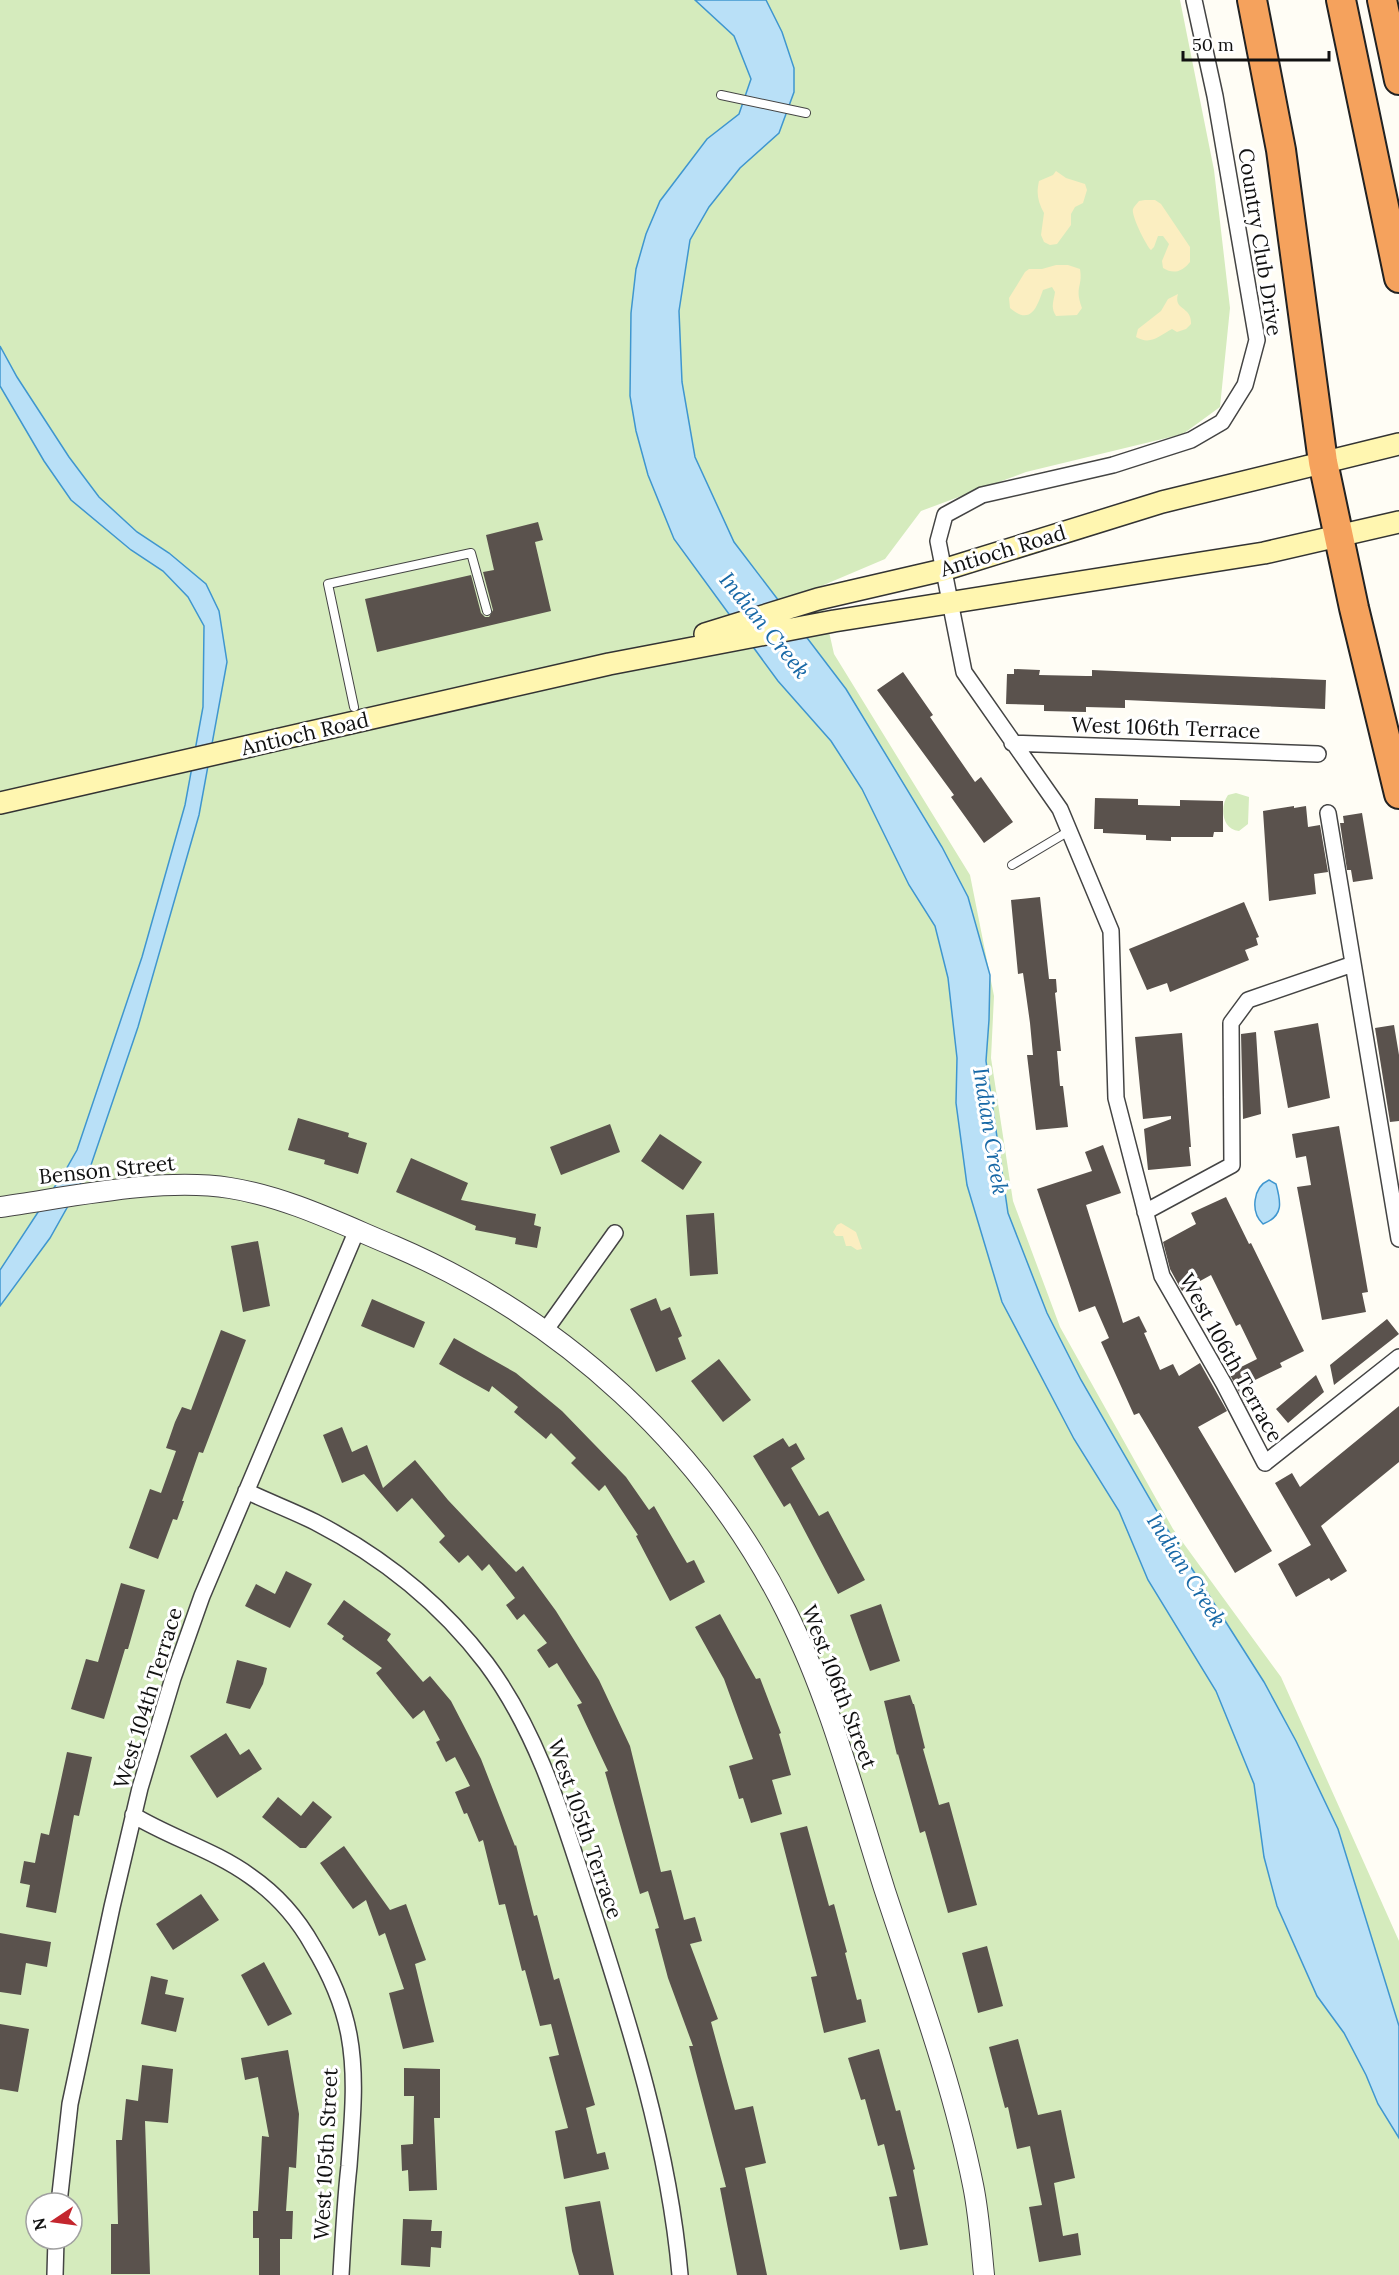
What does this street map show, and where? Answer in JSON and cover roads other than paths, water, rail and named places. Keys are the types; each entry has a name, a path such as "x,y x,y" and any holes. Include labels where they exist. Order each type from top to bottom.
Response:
{"highway":[{"path":"1252,0 1281,150 1323,462 1399,794"},
{"path":"1341,0 1399,278"},
{"path":"1382,0 1399,80"}],"main road":[{"name":"Antioch Road","path":"609,664 818,599 943,570 1162,502 1399,444"},
{"name":"Antioch Road","path":"0,803 609,664 834,621 1243,557 1393,523"}],"street":[{"name":"Country Club Drive","path":"943,570 938,541 945,515 982,495 1113,465 1191,440 1222,422 1245,385 1257,340 1215,96 1194,0"},
{"name":"West 106th Terrace","path":"943,570 964,672 1060,809 1111,931 1116,1098 1162,1276 1224,1384 1265,1463 1399,1357"},
{"name":"West 106th Terrace","path":"1012,743 1318,754"},
{"path":"1329,813 1399,1239"},
{"path":"1145,1212 1232,1165 1231,1023 1248,1000 1353,964"},
{"name":"Benson Street","path":"0,1207 152,1186 228,1187 263,1195 357,1230"},
{"name":"West 106th Street","path":"357,1230 438,1266 485,1291 573,1350 635,1405 678,1451 714,1494 746,1542 785,1609 807,1659 839,1746 957,2115 974,2189 984,2275"},
{"name":"West 104th Terrace","path":"60,2191 70,2104 112,1907 134,1815 173,1678 202,1596 357,1230"},
{"path":"545,1331 615,1233"},
{"name":"West 105th Terrace","path":"246,1491 316,1523 369,1554 407,1582 443,1615 486,1663 513,1704 537,1748 552,1786 624,2006 645,2083 666,2177 680,2275"},
{"name":"West 105th Street","path":"134,1815 160,1831 185,1840 232,1864 252,1877 288,1911 305,1933 327,1969 341,2004 349,2034 353,2082 341,2275"},
{"path":"55,2275 56,2251"}],"lane":[{"path":"721,95 806,113"},
{"path":"354,707 328,584 471,552 487,611"},
{"path":"1012,865 1069,831"}],"water":[{"name":"Indian Creek","path":"695,0 766,0 782,32 794,68 794,92 779,133 740,168 709,207 690,240 679,311 682,382 695,457 734,542 846,689 942,847 968,897 990,975 986,1061 1008,1213 1047,1313 1081,1380 1173,1539 1264,1682 1296,1741 1338,1829 1399,2026 1399,2138 1378,2104 1344,2033 1317,1996 1277,1906 1264,1857 1254,1784 1216,1691 1148,1580 1119,1511 1074,1439 1002,1302 967,1185 956,1103 957,1058 948,978 935,926 909,885 862,789 831,741 778,681 674,539 648,475 636,431 630,396 631,313 636,269 646,234 660,201 707,139 739,114 751,79 734,36"},
{"path":"0,346 17,377 69,457 99,497 137,532 169,553 206,584 219,611 227,662 199,815 138,1027 91,1165 50,1238 0,1306 0,1270 77,1150 142,957 185,805 203,707 204,626 188,597 163,571 131,550 71,500 44,461 0,386"},
{"path":"1269,1180 1276,1184 1280,1202 1275,1217 1263,1224 1256,1213 1255,1200 1259,1188"}]}
